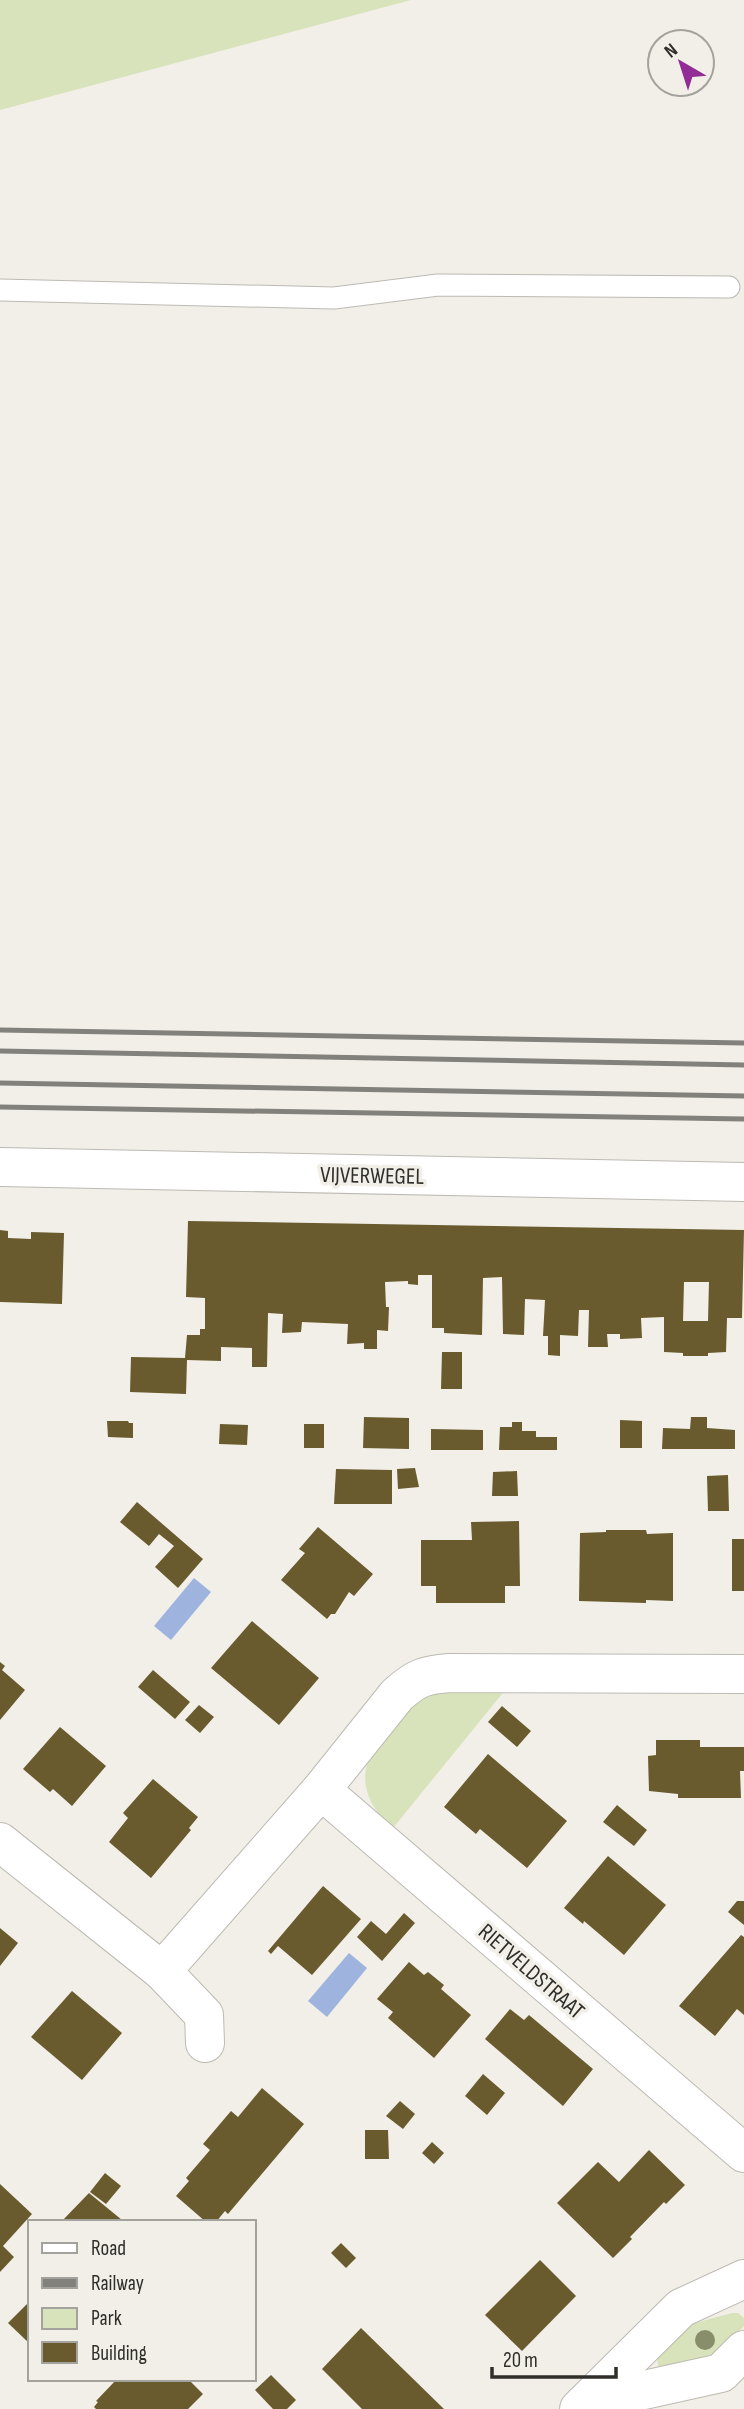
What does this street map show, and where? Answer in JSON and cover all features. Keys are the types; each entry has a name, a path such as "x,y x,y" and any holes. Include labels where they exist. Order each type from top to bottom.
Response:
{"street":[{"name":"VIJVERWEGEL","path":"0,1167 744,1182"},
{"path":"162,1972 321,1790 397,1695 412,1682 426,1675 450,1673 744,1674"},
{"name":"RIETVELDSTRAAT","path":"321,1790 744,2153"},
{"path":"0,1842 162,1972 204,2015 205,2043"},
{"path":"582,2406 681,2308 744,2279"},
{"path":"582,2406 721,2372 744,2350"}],"lane":[{"path":"0,290 334,298 438,285 729,287"}],"green space":[{"path":"0,0 411,0 0,110"},
{"path":"506,1689 393,1828 374,1807 365,1780 369,1757 391,1728 411,1706 430,1693"},
{"path":"738,2313 744,2318 744,2326 719,2354 660,2368 658,2366 657,2357 691,2324"}],"water":[{"path":"194,1578 211,1592 171,1640 154,1626"},
{"path":"349,1953 367,1968 327,2017 308,2001"}],"building":[{"path":"188,1221 744,1230 742,1318 727,1318 726,1352 708,1353 708,1356 683,1356 683,1353 664,1352 664,1317 641,1318 642,1338 620,1339 620,1334 607,1334 608,1347 588,1347 589,1310 579,1310 578,1336 560,1335 560,1356 548,1355 548,1336 543,1336 545,1300 525,1299 524,1335 503,1334 502,1277 483,1278 482,1335 444,1333 444,1328 432,1328 432,1275 418,1275 418,1285 408,1284 408,1281 385,1282 386,1307 389,1307 388,1331 377,1330 377,1349 364,1349 364,1343 347,1344 348,1324 302,1322 301,1332 282,1333 283,1314 268,1313 267,1367 252,1367 252,1348 221,1347 221,1361 187,1360 186,1394 130,1392 131,1357 185,1358 187,1335 200,1335 200,1329 205,1329 205,1298 186,1297","holes":["684,1282 709,1282 708,1321 683,1321"]},
{"path":"0,1230 8,1231 8,1238 31,1239 31,1232 64,1233 62,1304 0,1302"},
{"path":"442,1352 462,1352 462,1389 441,1389"},
{"path":"364,1417 409,1418 409,1449 363,1448"},
{"path":"691,1417 707,1417 707,1428 735,1430 735,1449 662,1449 663,1428 690,1429"},
{"path":"620,1420 642,1421 642,1448 620,1448"},
{"path":"107,1421 133,1423 133,1438 108,1437"},
{"path":"512,1422 522,1422 522,1431 536,1431 536,1437 557,1437 557,1450 499,1450 500,1427 512,1427"},
{"path":"220,1424 248,1425 247,1445 219,1444"},
{"path":"304,1424 324,1424 324,1448 304,1448"},
{"path":"431,1429 483,1430 483,1450 431,1450"},
{"path":"415,1468 419,1487 398,1489 397,1469"},
{"path":"336,1469 392,1470 392,1504 334,1504"},
{"path":"517,1471 518,1496 492,1496 493,1472"},
{"path":"728,1475 729,1511 708,1511 707,1476"},
{"path":"137,1502 203,1559 178,1588 155,1567 174,1546 159,1534 149,1546 120,1522"},
{"path":"519,1521 520,1586 505,1586 505,1603 436,1603 436,1586 421,1586 421,1540 472,1540 471,1522"},
{"path":"318,1527 373,1574 354,1596 349,1592 335,1614 331,1614 327,1619 281,1580 305,1553 299,1549"},
{"path":"646,1530 647,1534 673,1533 673,1601 579,1601 580,1533"},
{"path":"732,1539 744,1539 744,1591 732,1591"},
{"path":"252,1621 319,1678 279,1725 211,1668"},
{"path":"0,1662 5,1666 2,1670 25,1690 0,1720"},
{"path":"153,1670 190,1702 175,1719 138,1687"},
{"path":"199,1705 214,1717 200,1733 185,1720"},
{"path":"502,1706 531,1731 517,1747 488,1722"},
{"path":"60,1727 106,1766 72,1806 53,1789 50,1792 23,1769"},
{"path":"656,1740 700,1740 700,1747 744,1747 744,1771 740,1771 741,1798 678,1798 678,1794 649,1791 648,1756 656,1755"},
{"path":"488,1754 567,1821 527,1868 480,1829 476,1834 444,1807"},
{"path":"153,1779 198,1817 189,1828 191,1830 151,1878 109,1842 128,1818 123,1813"},
{"path":"617,1805 647,1830 634,1846 603,1822"},
{"path":"608,1856 666,1905 624,1955 564,1908"},
{"path":"323,1886 361,1919 312,1975 278,1946 271,1954 268,1951"},
{"path":"737,1901 744,1901 744,1925 728,1912"},
{"path":"404,1913 415,1923 382,1961 357,1937 371,1921 386,1934"},
{"path":"0,1928 18,1943 0,1966"},
{"path":"741,1935 744,1937 744,2015 737,2009 715,2036 679,2006"},
{"path":"409,1962 424,1975 428,1972 444,1985 441,1989 471,2015 434,2058 388,2018 393,2012 377,1999"},
{"path":"72,1991 122,2033 82,2080 31,2037"},
{"path":"510,2009 524,2020 529,2015 593,2069 563,2106 485,2039"},
{"path":"483,2074 505,2093 487,2115 465,2096"},
{"path":"262,2088 304,2124 228,2214 225,2211 218,2220 204,2220 176,2196 189,2181 186,2178 210,2150 203,2144 231,2111 238,2117"},
{"path":"400,2101 415,2114 403,2129 386,2116"},
{"path":"365,2130 388,2130 389,2159 365,2159"},
{"path":"432,2142 444,2153 434,2164 422,2153"},
{"path":"649,2150 685,2185 666,2204 664,2202 613,2258 557,2203 598,2162 619,2182"},
{"path":"105,2173 121,2186 106,2204 90,2192"},
{"path":"0,2184 32,2214 3,2246 14,2257 0,2272"},
{"path":"89,2193 122,2220 63,2220"},
{"path":"341,2243 356,2258 346,2268 331,2253"},
{"path":"540,2260 576,2296 522,2351 485,2315"},
{"path":"28,2303 28,2342 8,2323"},
{"path":"361,2328 444,2409 362,2409 322,2369"},
{"path":"271,2375 296,2400 287,2409 273,2409 255,2390"},
{"path":"115,2381 190,2381 203,2394 188,2409 96,2409 96,2401"}],"railway":[{"path":"0,1030 744,1043"},
{"path":"0,1051 744,1065"},
{"path":"0,1083 744,1096"},
{"path":"0,1107 744,1119"}]}
